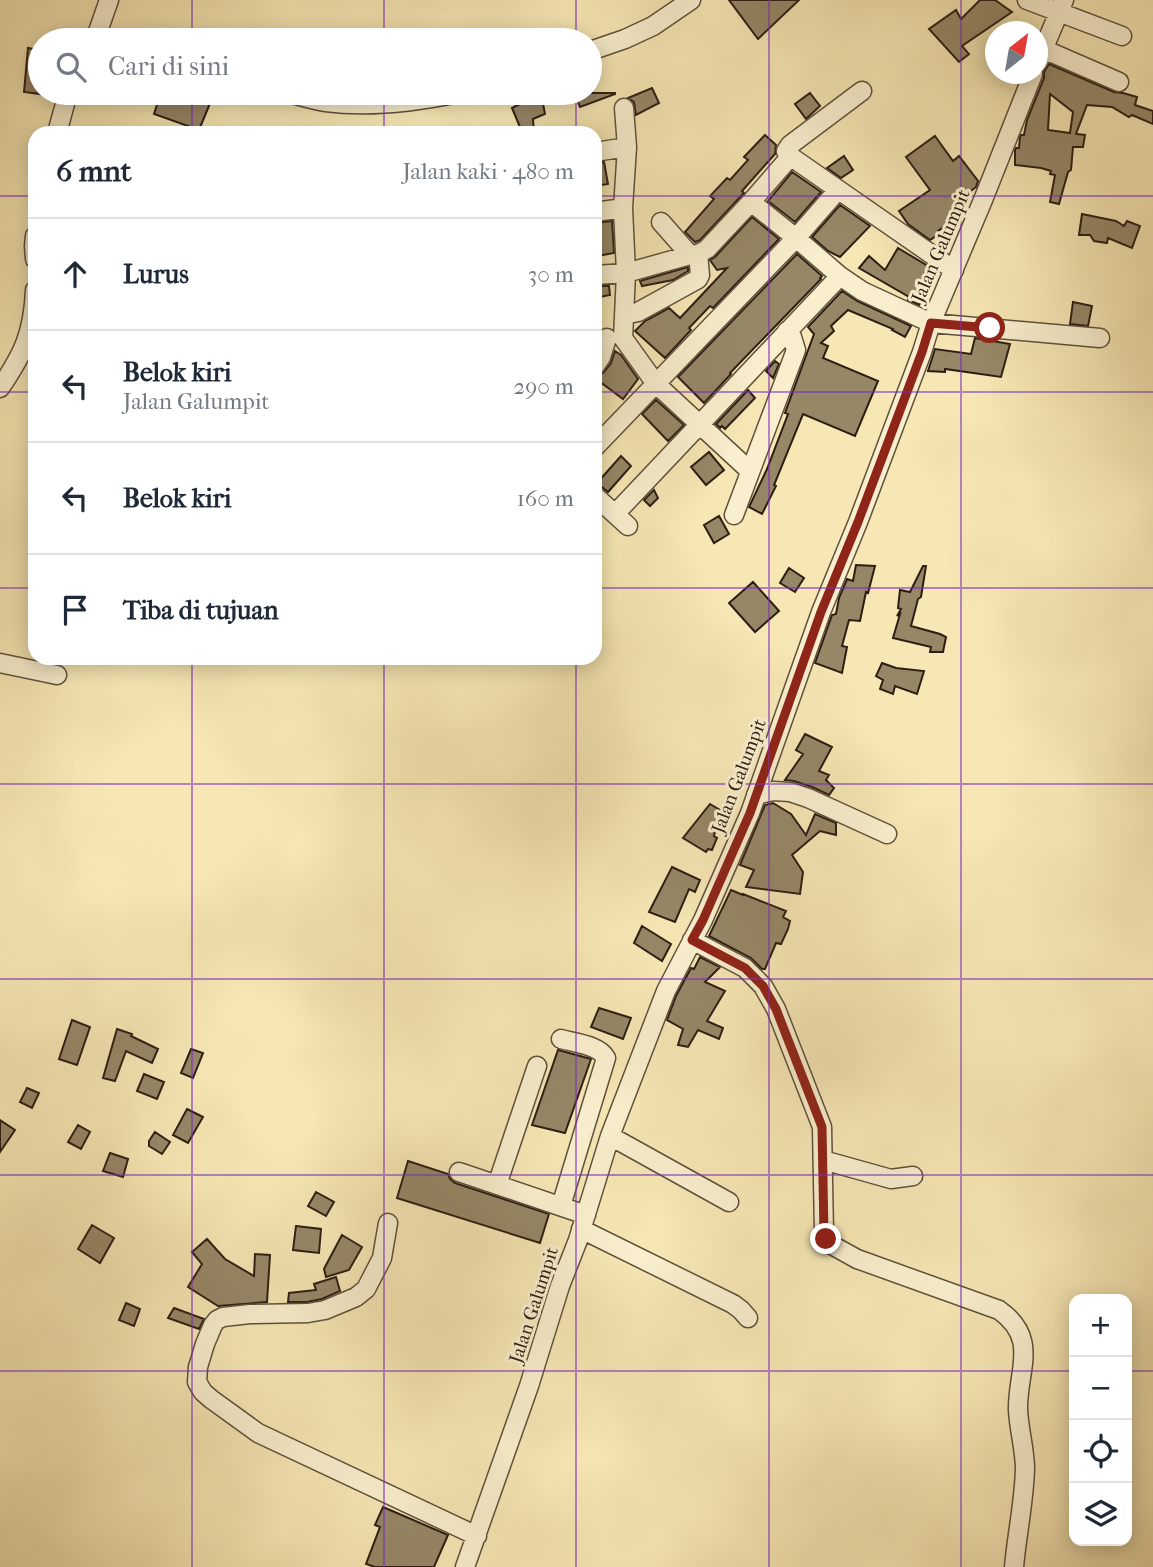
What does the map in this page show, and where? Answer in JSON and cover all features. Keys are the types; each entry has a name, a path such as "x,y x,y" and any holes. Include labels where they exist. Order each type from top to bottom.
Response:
{"street":[{"path":"101,28 109,0"},
{"path":"602,47 653,26 691,0"},
{"path":"1027,0 1061,6 1122,36"},
{"path":"1048,37 1061,6"},
{"path":"1048,59 1119,82"},
{"name":"Jalan Galumpit","path":"465,1567 529,1386 610,1136 666,991 720,880 756,795 817,624 858,522 931,323 984,201 1029,84"},
{"path":"862,91 790,145 786,152 954,270"},
{"path":"59,126 65,105"},
{"path":"624,108 627,147 623,208 626,273 624,315 608,339 750,471"},
{"path":"602,151 627,147"},
{"path":"602,275 626,273 707,249 790,157"},
{"path":"602,440 796,238 838,190"},
{"path":"751,202 862,291 931,323 1100,338"},
{"path":"602,211 623,208"},
{"path":"624,315 638,312 700,277 694,255 661,222"},
{"path":"602,502 621,520 700,424 840,276"},
{"path":"734,515 796,350 788,331"},
{"path":"0,388 18,362 28,337"},
{"path":"0,663 57,675"},
{"path":"756,795 773,791 790,792 887,834"},
{"path":"692,940 745,968 763,986 776,1009 822,1127 824,1234 828,1242 858,1259 999,1310 1017,1328 1024,1351 1018,1408 1025,1467 1014,1567"},
{"path":"561,1039 590,1047 604,1053 606,1058 561,1206"},
{"path":"497,1185 537,1066"},
{"path":"610,1136 729,1202"},
{"path":"823,1160 891,1179 913,1176"},
{"path":"459,1172 561,1206 584,1222 733,1304 748,1318"},
{"path":"388,1223 382,1258 366,1289 356,1297 325,1310 250,1314 217,1320 205,1343 197,1382 211,1399 258,1433 477,1536"}],"building":[{"path":"729,0 799,0 758,39"},
{"path":"980,0 995,0 1012,12 999,21 985,21 985,30 962,46 969,54 959,62 929,29 956,10 961,19"},
{"path":"28,48 28,92 24,92"},
{"path":"1049,64 1114,92 1137,97 1135,105 1153,111 1153,124 1132,115 1129,117 1112,107 1087,105 1076,134 1085,135 1083,147 1073,147 1071,170 1068,172 1059,204 1050,202 1055,175 1050,174 1051,171 1015,165 1015,150 1019,148 1042,84 1048,84","holes":["1050,94 1073,112 1070,133 1048,130"]},
{"path":"652,88 659,103 636,115 634,102 628,98"},
{"path":"602,93 615,94 602,99"},
{"path":"810,93 820,106 806,119 795,104"},
{"path":"157,105 209,105 201,126 188,126 154,114"},
{"path":"518,105 543,105 545,114 533,119 534,126 520,126 512,108"},
{"path":"765,135 776,145 775,154 742,191 744,193 700,240 695,242 685,232 714,199 710,196 727,178 730,180 748,160 744,157"},
{"path":"935,136 953,161 959,156 978,181 976,187 957,202 965,213 938,231 939,234 930,240 908,224 899,211 930,190 906,157"},
{"path":"844,156 853,170 841,178 827,168"},
{"path":"602,162 608,184 602,185"},
{"path":"792,172 821,192 795,222 768,201"},
{"path":"840,205 870,226 840,257 812,237"},
{"path":"1082,214 1116,221 1124,226 1127,221 1140,226 1132,248 1108,238 1107,243 1094,241 1090,235 1079,235"},
{"path":"752,217 779,239 713,308 710,306 665,358 635,331 645,321 669,308 680,318 727,268 717,270 710,260"},
{"path":"612,221 614,253 602,255 602,222"},
{"path":"898,248 938,272 919,305 859,268 869,256 885,270"},
{"path":"797,254 822,276 821,279 704,403 678,377"},
{"path":"688,267 688,271 673,280 642,286 640,281"},
{"path":"602,286 609,286 610,295 602,296"},
{"path":"842,291 857,301 911,326 905,337 848,310 831,326 834,331 821,343 828,346 823,358 878,381 855,436 803,414 774,485 776,486 762,514 749,507 788,414 785,413 814,334 808,327"},
{"path":"1073,302 1092,306 1088,326 1070,324"},
{"path":"975,338 1010,344 1001,377 945,369 945,372 928,371 935,349 971,354"},
{"path":"615,351 638,379 623,399 602,383 602,373 611,363"},
{"path":"775,361 779,364 773,378 766,371"},
{"path":"748,390 755,398 725,429 722,426 720,428 716,424"},
{"path":"656,400 684,425 668,441 642,414"},
{"path":"709,452 724,470 706,485 691,467"},
{"path":"621,456 631,466 608,492 602,487 602,477"},
{"path":"654,490 658,498 650,506 644,500"},
{"path":"719,516 729,534 714,543 704,525"},
{"path":"856,565 875,566 860,621 849,620 842,646 847,647 842,673 815,663 832,615 836,614 847,579 853,581"},
{"path":"923,566 926,566 921,597 918,599 911,626 946,637 943,652 930,652 931,647 893,638 901,609 898,608 900,590 910,592"},
{"path":"789,568 804,578 795,592 780,583"},
{"path":"753,582 779,611 755,632 729,603"},
{"path":"882,663 896,668 924,671 917,694 895,686 893,694 880,689 883,680 876,676"},
{"path":"805,734 832,747 819,771 829,775 826,780 834,788 829,795 785,780 803,754 796,750"},
{"path":"773,803 791,814 806,835 815,814 836,823 836,835 820,831 792,855 803,872 800,894 746,887 754,870 740,865 765,805"},
{"path":"710,804 720,810 714,836 717,838 712,850 708,849 706,852 683,838"},
{"path":"672,867 700,880 695,892 689,889 675,922 649,912"},
{"path":"731,890 786,911 783,917 790,921 788,929 781,944 776,943 765,969 751,958 709,936"},
{"path":"642,926 671,944 662,961 634,943"},
{"path":"700,957 720,967 705,982 725,991 707,1021 723,1028 719,1039 698,1030 688,1047 678,1045 683,1029 667,1020 676,996"},
{"path":"599,1008 631,1018 623,1039 591,1027"},
{"path":"72,1020 90,1027 77,1065 59,1059"},
{"path":"117,1029 158,1049 152,1063 126,1051 115,1081 103,1078"},
{"path":"191,1049 203,1053 193,1078 181,1073"},
{"path":"558,1050 591,1059 565,1133 532,1125"},
{"path":"144,1074 164,1082 157,1099 137,1091"},
{"path":"27,1088 39,1093 32,1108 20,1102"},
{"path":"187,1109 203,1117 188,1143 173,1135"},
{"path":"0,1120 15,1130 0,1152"},
{"path":"78,1125 90,1132 81,1149 68,1142"},
{"path":"155,1132 170,1142 162,1154 149,1146"},
{"path":"110,1153 128,1159 123,1177 103,1171"},
{"path":"408,1161 448,1174 455,1183 549,1214 540,1243 397,1198"},
{"path":"316,1192 334,1202 326,1216 308,1206"},
{"path":"92,1225 114,1238 100,1263 78,1249"},
{"path":"296,1226 321,1229 319,1253 293,1250"},
{"path":"342,1235 362,1247 349,1270 326,1277 324,1269"},
{"path":"207,1239 225,1259 254,1276 255,1254 270,1255 267,1302 218,1306 188,1287 202,1264 192,1252"},
{"path":"336,1277 340,1291 322,1299 288,1302 289,1293 316,1290 314,1284"},
{"path":"126,1303 140,1309 134,1326 119,1320"},
{"path":"174,1308 204,1319 199,1329 168,1318"},
{"path":"383,1507 448,1535 434,1567 375,1567 366,1564 380,1527 375,1525"}],"route":[{"path":"826,1239 822,1127 776,1009 763,986 745,968 692,940 750,813 821,612 858,522 931,323 990,328"}]}
